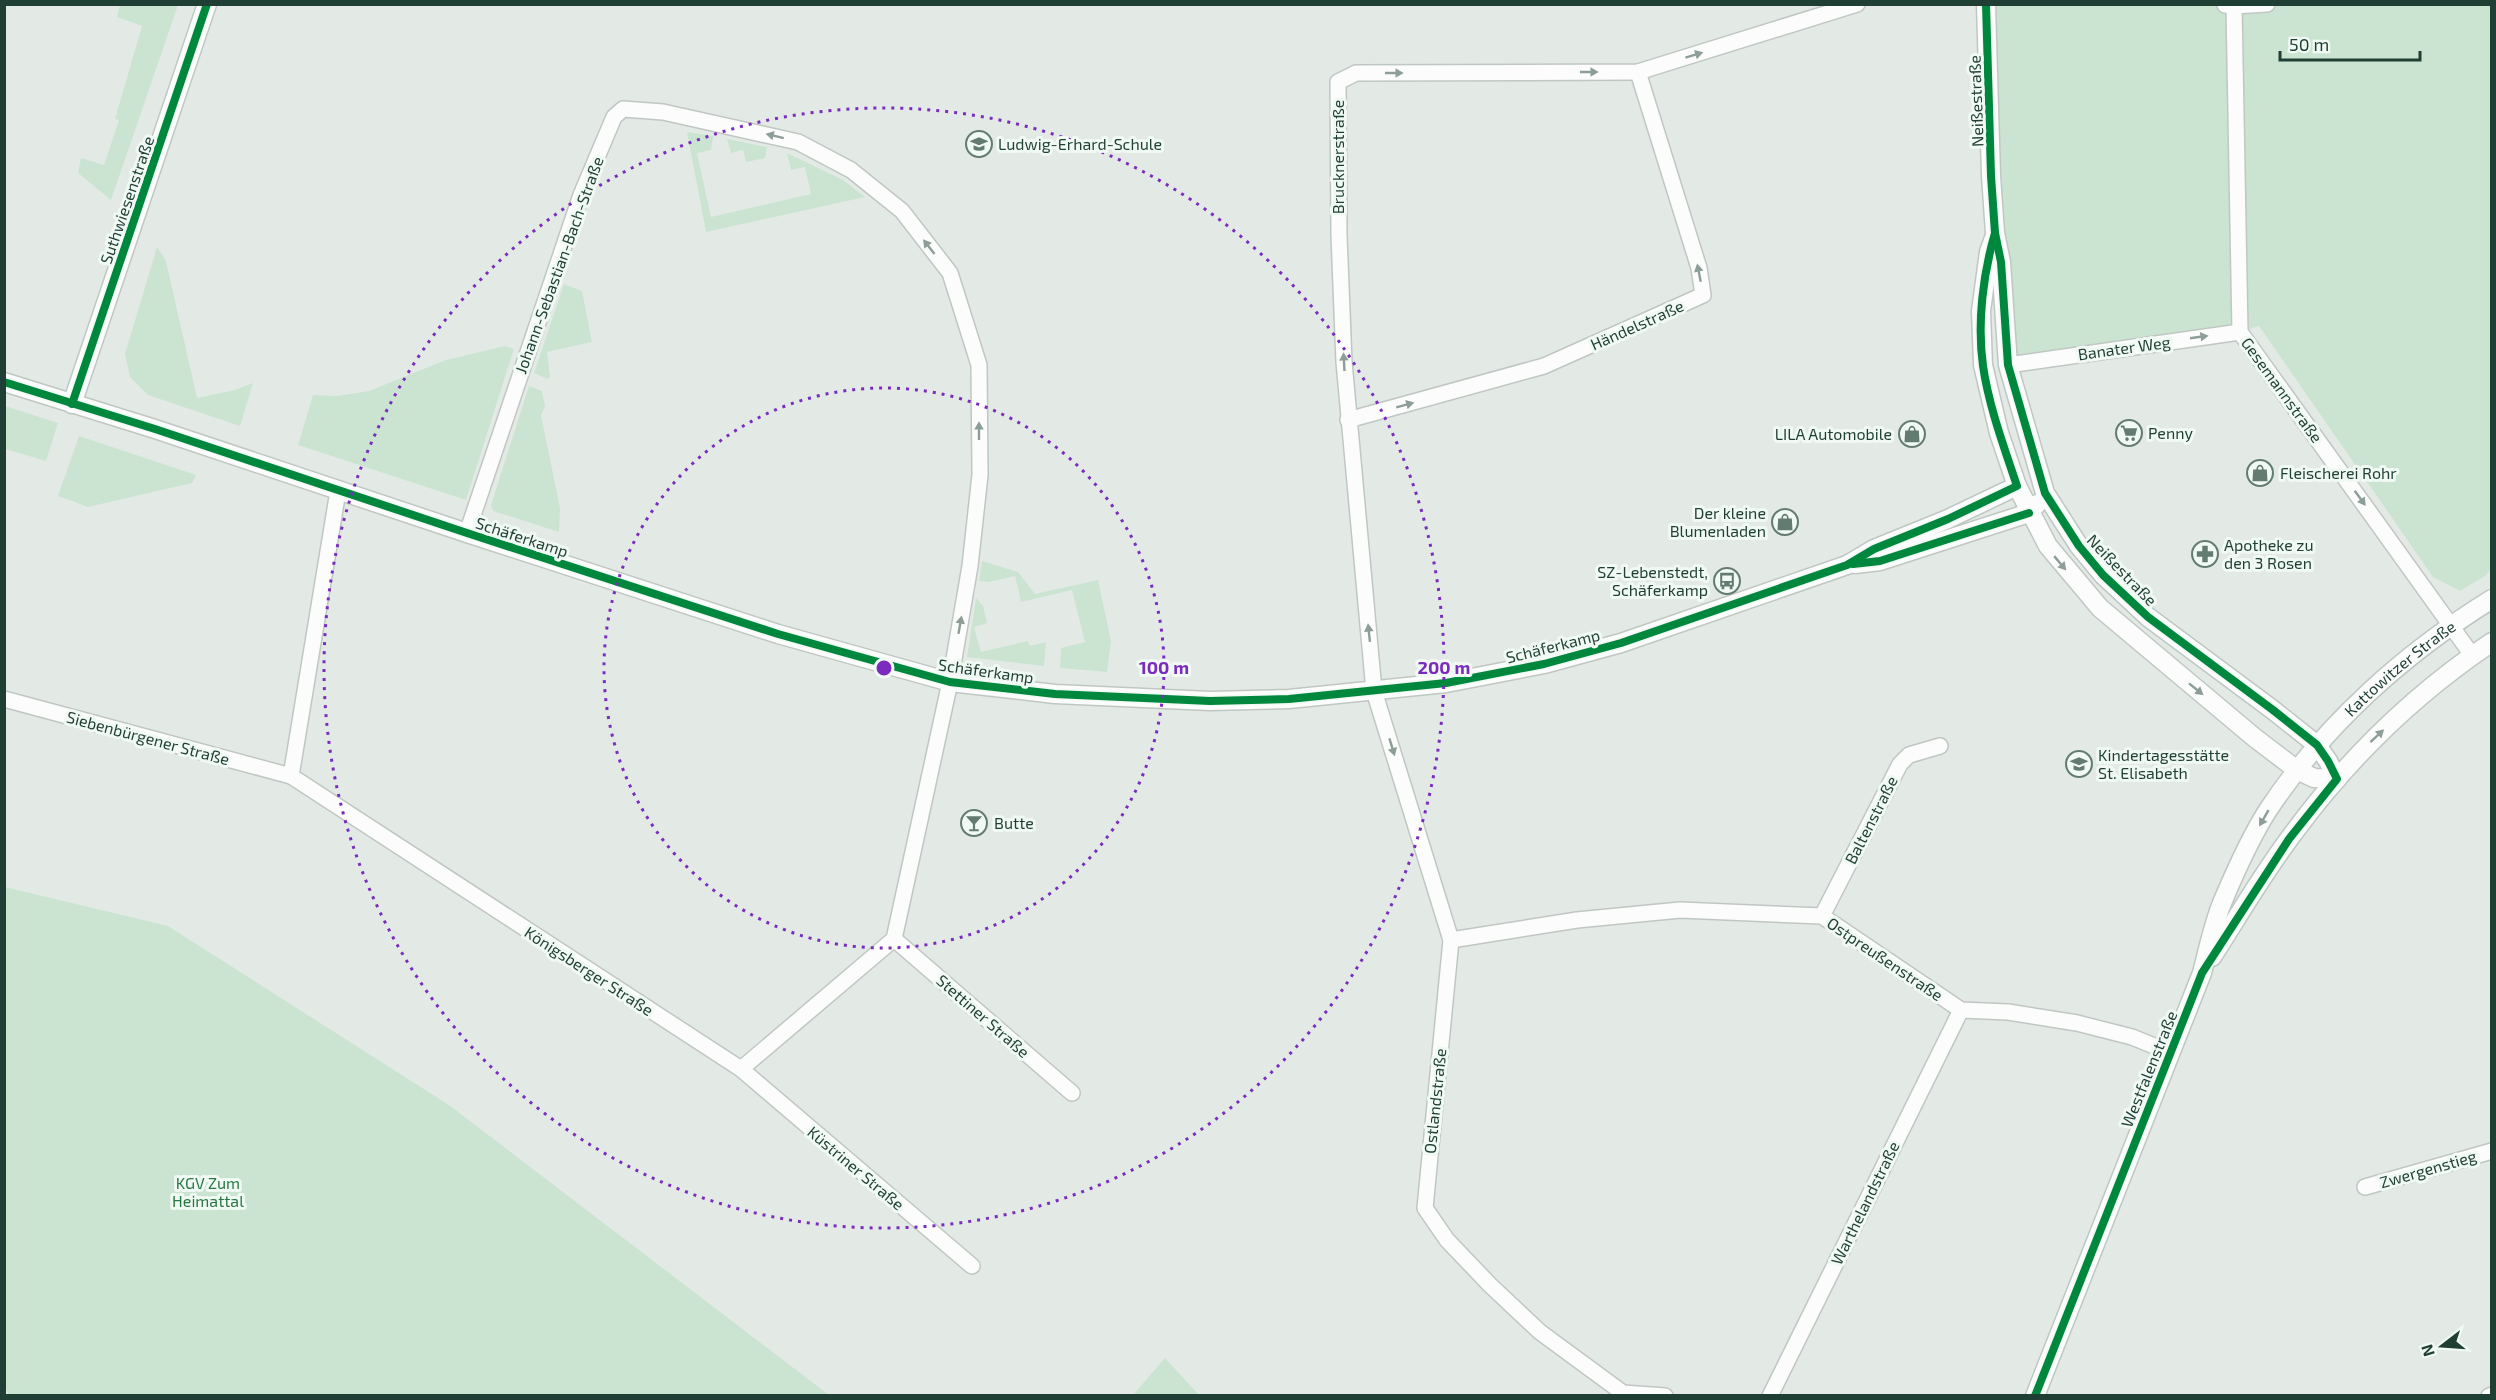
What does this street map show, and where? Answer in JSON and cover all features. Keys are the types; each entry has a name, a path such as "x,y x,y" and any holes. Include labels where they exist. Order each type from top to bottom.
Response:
{"street":[{"name":"Suthwiesenstraße","path":"72,404 207,4"},
{"name":"Brucknerstraße","path":"1374,691 1348,420 1338,235 1338,82 1356,73 1638,72 1857,4"},
{"name":"Neißestraße","path":"1986,4 1995,233 2001,262 2012,365 2045,493 2079,546 2103,575 2148,617 2317,745 2337,779 2314,778 2297,770 2100,608 2056,558 2029,513 2017,486 1999,433 1983,366 1981,311 1989,252 1995,233"},
{"path":"2229,5 2267,4"},
{"name":"Gesemannstraße","path":"2229,5 2240,332 2472,655"},
{"name":"Händelstraße","path":"1348,420 1544,366 1703,296 1699,268 1638,72"},
{"name":"Johann-Sebastian-Bach-Straße","path":"467,533 581,195 614,117 623,109 663,112 798,142 851,170 902,211 950,273 979,365 980,475 970,566 950,682"},
{"name":"Banater Weg","path":"2012,365 2240,332"},
{"name":"Schäferkamp","path":"4,382 155,429 778,634 950,682 1055,694 1210,702 1289,699 1446,683 1544,664 1621,643 1847,565 1874,549 1948,519 2017,486"},
{"path":"2017,486 2045,493 2029,513"},
{"path":"291,776 338,490"},
{"name":"Schäferkamp","path":"1847,565 1880,561 2029,513"},
{"name":"Kattowitzer Straße","path":"2317,745 2362,698 2424,646 2492,599"},
{"name":"Kattowitzer Straße","path":"2337,779 2376,737 2472,655 2492,642"},
{"path":"741,1070 894,939 950,682"},
{"name":"Ostlandstraße","path":"1374,691 1451,940 1425,1208 1447,1240 1540,1332 1622,1394 1665,1395"},
{"name":"Siebenbürgener Straße","path":"4,699 291,776"},
{"name":"Westfalenstraße","path":"2035,1395 2202,973 2226,896 2268,811 2317,745"},
{"name":"Baltenstraße","path":"1822,916 1900,764 1910,755 1940,746"},
{"name":"Königsberger Straße","path":"291,776 741,1070"},
{"name":"Westfalenstraße","path":"2202,973 2295,831 2337,779"},
{"name":"Ostpreußenstraße","path":"1451,940 1577,920 1680,909 1822,916 1961,1010 2008,1012 2077,1023 2132,1037 2169,1052"},
{"name":"Stettiner Straße","path":"894,939 1072,1093"},
{"name":"Warthelandstraße","path":"1770,1395 1961,1010"},
{"name":"Küstriner Straße","path":"741,1070 972,1266"},
{"name":"Zwergenstieg","path":"2365,1187 2492,1151"}],"green space":[{"path":"120,5 178,5 111,200 78,173 81,158 104,165 119,120 115,119 142,26 117,17"},
{"path":"1986,5 2491,5 2492,568 2485,576 2460,591 2433,577 2259,326 2240,332 2008,365"},
{"path":"687,132 713,136 711,150 697,153 711,217 811,194 805,167 791,170 787,153 843,180 865,197 706,232"},
{"path":"727,139 767,147 765,158 746,162 743,150 731,153"},
{"path":"157,247 166,261 197,398 235,390 253,383 240,426 148,395 130,377 125,354"},
{"path":"564,284 582,291 592,342 547,352 550,376 548,379 534,373"},
{"path":"505,346 514,349 466,500 298,445 313,395 337,396 369,391 446,360"},
{"path":"529,386 542,391 545,406 541,415 560,508 559,532 493,511 491,505"},
{"path":"5,406 58,423 46,461 5,449"},
{"path":"79,436 196,475 192,483 88,507 58,496"},
{"path":"982,561 1018,572 1035,594 1098,580 1111,641 1107,672 1060,668 1061,648 1085,642 1072,590 1021,602 1015,576 989,582 979,581"},
{"path":"976,598 983,606 987,623 974,627 981,652 1028,641 1030,646 1046,642 1044,666 967,657"},
{"name":"KGV Zum Heimattal","path":"5,887 168,926 449,1105 829,1395 9,1395 4,1386"},
{"path":"1165,1358 1199,1395 1133,1395"}],"cycle path":[{"path":"72,404 207,4"},
{"path":"1986,4 1991,176 1995,233 2001,262 2008,365 2045,493 2079,546 2103,575 2148,617 2317,745 2337,779 2289,839 2202,973 2035,1396"},
{"path":"4,382 155,429 778,634 950,682 1055,694 1210,701 1289,699 1446,683 1544,664 1621,643 1847,565 1874,549 1948,519 2017,486 1993,412 1981,350 1982,299 1995,233"},
{"path":"1853,564 1880,561 2029,513"}],"place":[{"name":"Ludwig-Erhard-Schule","path":"979,144"},
{"name":"Penny","path":"2129,433"},
{"name":"LILA Automobile","path":"1912,434"},
{"name":"Fleischerei Rohr","path":"2260,473"},
{"name":"Der kleine Blumenladen","path":"1785,522"},
{"name":"Apotheke zu den 3 Rosen","path":"2205,554"},
{"name":"SZ-Lebenstedt, Schäferkamp","path":"1727,581"},
{"name":"Kindertagesstätte St. Elisabeth","path":"2079,764"},
{"name":"Butte","path":"974,823"}]}
